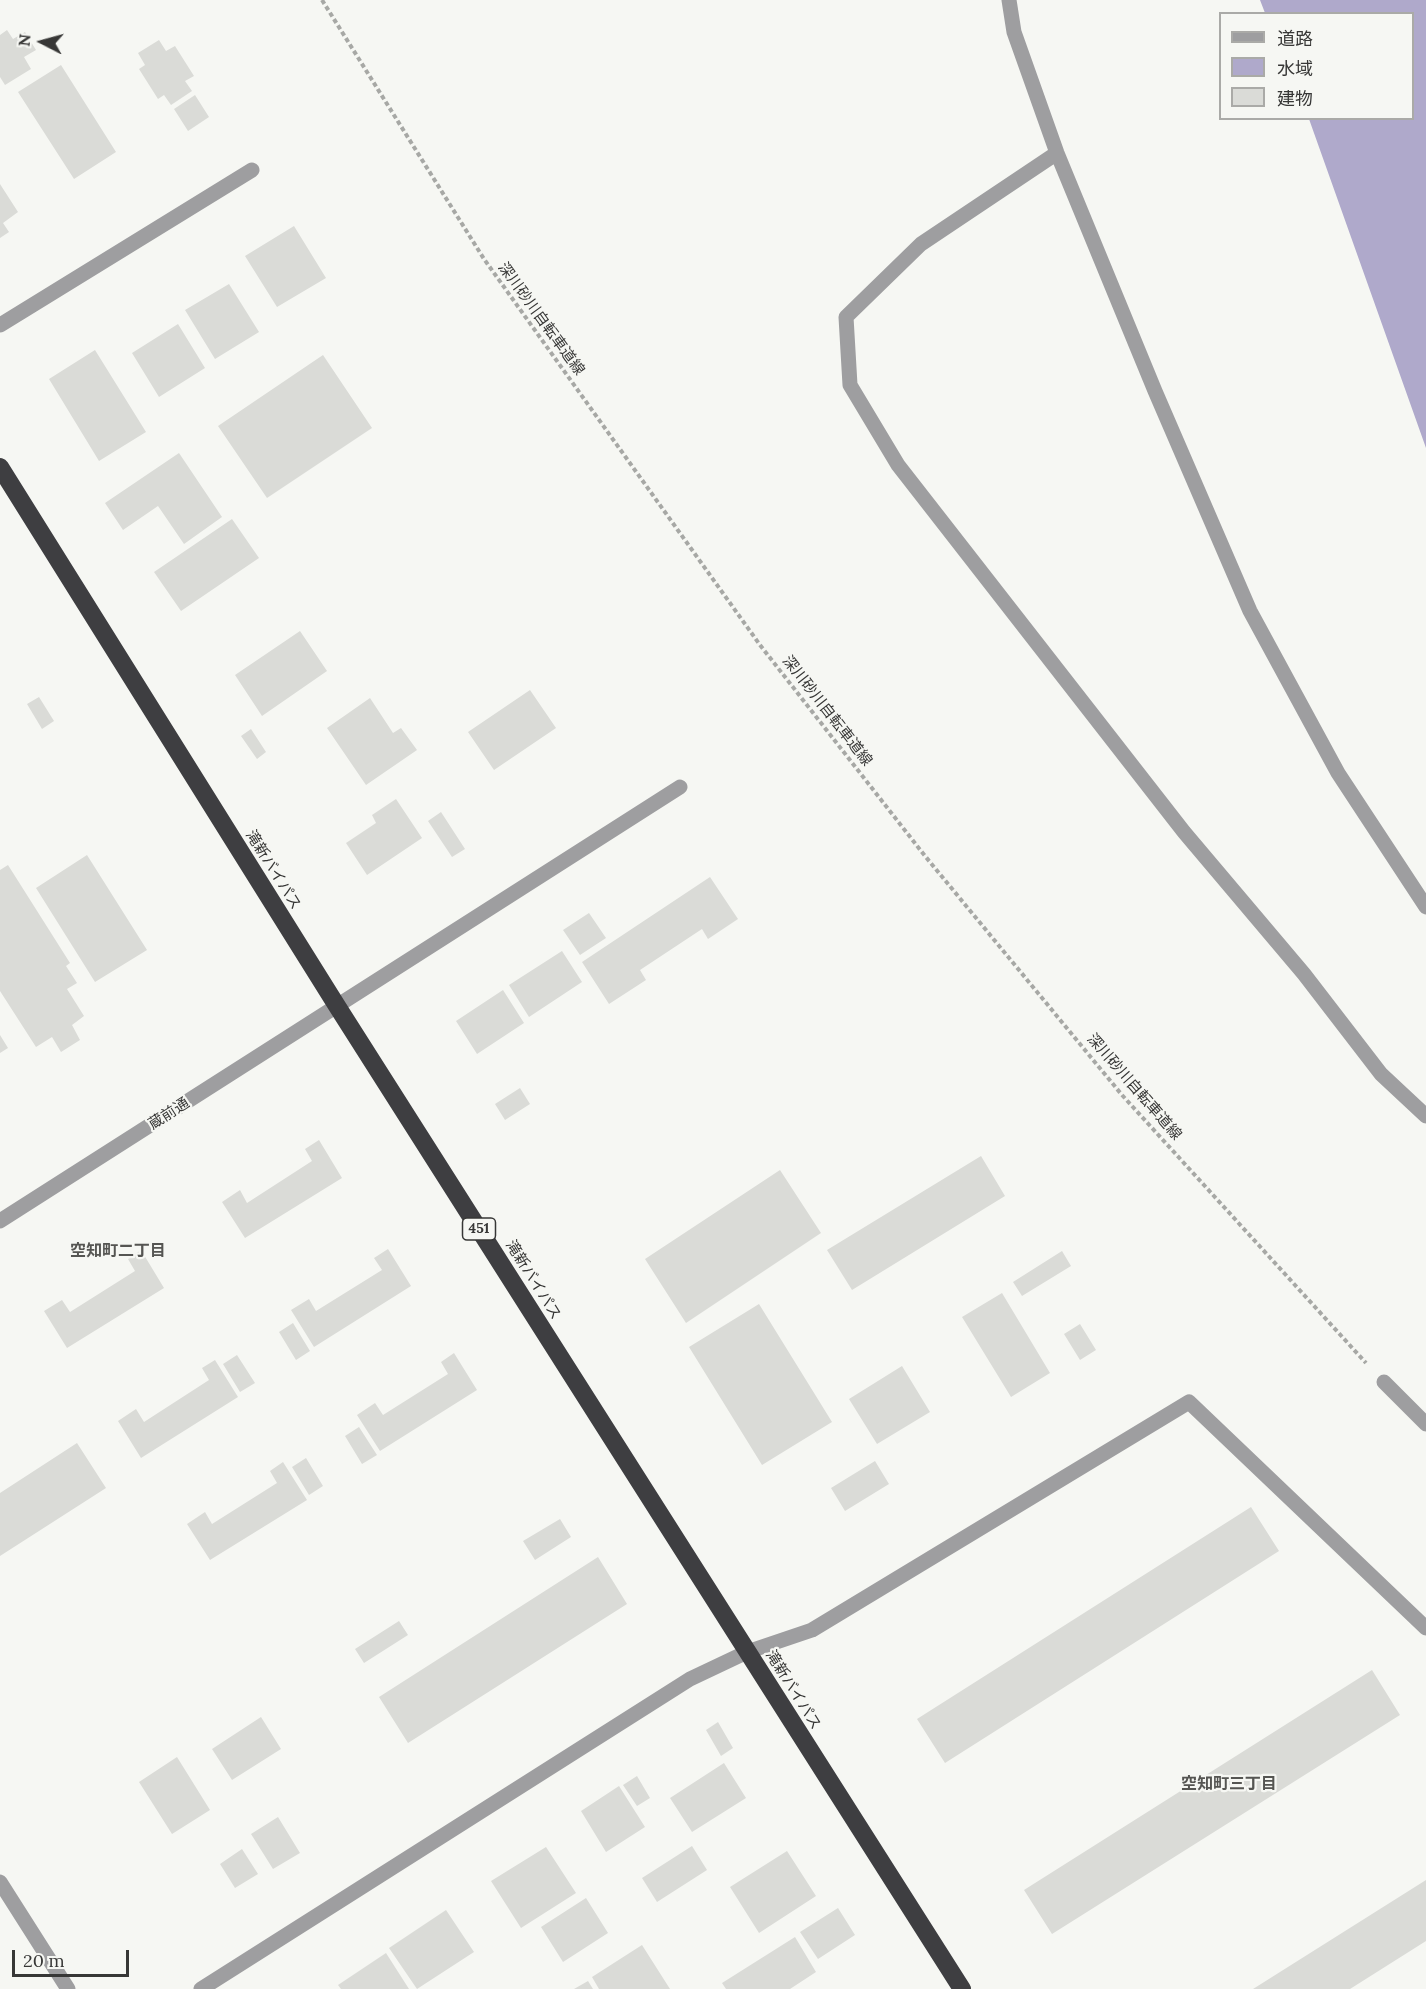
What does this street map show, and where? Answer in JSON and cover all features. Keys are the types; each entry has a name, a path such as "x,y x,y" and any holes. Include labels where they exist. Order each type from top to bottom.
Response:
{"highway":[{"name":"滝新バイパス","path":"0,467 337,1006 962,1989"}],"street":[{"path":"1009,0 1014,32 1057,153 1155,391 1250,611 1338,773 1426,907"},
{"path":"1057,153 921,244 846,317 850,386 898,465 1184,832 1304,974 1381,1074 1426,1116"},
{"path":"0,325 252,170"},
{"name":"蔵前通","path":"0,1221 680,787"},
{"path":"1384,1383 1426,1424"},
{"path":"201,1989 690,1679 747,1652 812,1630 1189,1402 1426,1628"},
{"path":"0,1882 68,1989"}],"path":[{"name":"深川砂川自転車道線","path":"322,0 484,260 760,645 925,856 1122,1095 1384,1383"}],"water":[{"path":"1260,0 1426,0 1426,448 1309,120 1414,120 1414,12 1265,12"}],"building":[{"path":"7,30 13,39 25,32 36,50 24,57 31,69 5,85 0,77 0,35"},
{"path":"159,40 166,51 175,46 194,76 185,81 192,91 171,105 164,95 158,99 139,69 145,65 138,53"},
{"path":"61,65 116,152 74,179 18,92"},
{"path":"195,95 209,117 188,131 174,109"},
{"path":"0,184 18,212 3,223 9,232 0,238"},
{"path":"294,226 326,278 277,307 245,256"},
{"path":"229,284 259,332 215,359 185,310"},
{"path":"178,324 205,368 159,397 132,353"},
{"path":"95,350 146,432 99,461 49,379"},
{"path":"323,355 372,428 267,498 218,426"},
{"path":"179,453 222,517 184,544 158,506 123,530 105,503"},
{"path":"232,519 259,558 181,611 154,572"},
{"path":"300,631 327,671 262,716 235,675"},
{"path":"530,690 556,728 494,770 468,732"},
{"path":"39,697 54,721 42,729 27,704"},
{"path":"370,698 393,733 401,728 417,750 366,785 327,728"},
{"path":"251,729 266,752 257,759 241,736"},
{"path":"396,799 422,838 367,875 346,843 376,823 372,815"},
{"path":"441,812 465,849 452,857 428,821"},
{"path":"87,855 147,950 95,982 36,888"},
{"path":"8,865 70,963 66,966 77,983 67,989 84,1016 72,1025 80,1040 61,1052 52,1037 36,1047 0,991 0,870"},
{"path":"710,877 738,919 708,939 702,929 640,970 646,980 609,1004 582,962"},
{"path":"589,913 606,938 580,955 563,930"},
{"path":"562,951 582,982 529,1017 509,985"},
{"path":"503,990 524,1023 477,1054 456,1021"},
{"path":"0,1035 8,1048 0,1053"},
{"path":"520,1088 530,1104 505,1120 495,1104"},
{"path":"319,1140 342,1178 245,1238 222,1202 240,1190 247,1203 312,1161 305,1149"},
{"path":"981,1156 1005,1196 852,1290 827,1250"},
{"path":"780,1170 821,1233 686,1323 645,1259"},
{"path":"388,1249 411,1286 314,1347 291,1310 309,1299 316,1311 382,1270 374,1258"},
{"path":"141,1250 164,1288 67,1348 44,1311 62,1300 70,1312 135,1271 128,1259"},
{"path":"1062,1251 1071,1266 1022,1296 1013,1282"},
{"path":"1002,1293 1050,1373 1011,1397 962,1317"},
{"path":"759,1304 832,1422 762,1465 689,1347"},
{"path":"293,1323 310,1351 296,1360 279,1332"},
{"path":"1080,1324 1096,1350 1080,1360 1064,1334"},
{"path":"454,1353 477,1390 380,1451 357,1415 375,1403 383,1415 448,1374 441,1362"},
{"path":"237,1355 255,1383 240,1392 223,1364"},
{"path":"215,1360 238,1397 141,1458 118,1421 136,1409 144,1422 209,1380 202,1368"},
{"path":"902,1366 930,1412 877,1444 849,1399"},
{"path":"359,1427 377,1455 362,1464 345,1436"},
{"path":"77,1443 106,1488 0,1556 0,1493"},
{"path":"306,1458 323,1486 309,1495 292,1467"},
{"path":"875,1461 889,1484 845,1511 831,1488"},
{"path":"283,1462 307,1500 210,1560 187,1524 205,1512 212,1524 277,1483 270,1471"},
{"path":"1251,1507 1279,1551 945,1763 917,1719"},
{"path":"560,1519 571,1537 535,1560 523,1541"},
{"path":"598,1557 627,1604 408,1743 379,1697"},
{"path":"399,1621 408,1635 364,1663 355,1649"},
{"path":"1372,1670 1400,1715 1052,1934 1024,1890"},
{"path":"261,1717 281,1749 232,1780 212,1749"},
{"path":"718,1722 733,1748 721,1756 706,1730"},
{"path":"177,1757 210,1810 172,1834 139,1782"},
{"path":"724,1763 746,1798 692,1832 670,1798"},
{"path":"637,1776 650,1798 637,1806 623,1785"},
{"path":"619,1786 645,1827 606,1852 581,1811"},
{"path":"278,1817 300,1853 273,1869 251,1834"},
{"path":"692,1846 707,1870 657,1902 642,1878"},
{"path":"546,1847 576,1893 521,1928 491,1881"},
{"path":"242,1849 258,1874 235,1888 220,1864"},
{"path":"787,1851 816,1896 759,1933 730,1887"},
{"path":"1426,1880 1426,1941 1350,1989 1253,1989"},
{"path":"586,1898 608,1933 563,1962 541,1927"},
{"path":"838,1908 855,1935 818,1959 800,1932"},
{"path":"446,1910 474,1952 417,1989 389,1948"},
{"path":"795,1937 816,1972 790,1989 726,1989 722,1983"},
{"path":"642,1945 670,1989 599,1989 592,1977"},
{"path":"386,1953 409,1989 341,1989 338,1985"},
{"path":"588,1981 593,1989 574,1989"}],"district":[{"name":"空知町二丁目","path":"118,1251"},
{"name":"空知町三丁目","path":"1229,1784"}]}
